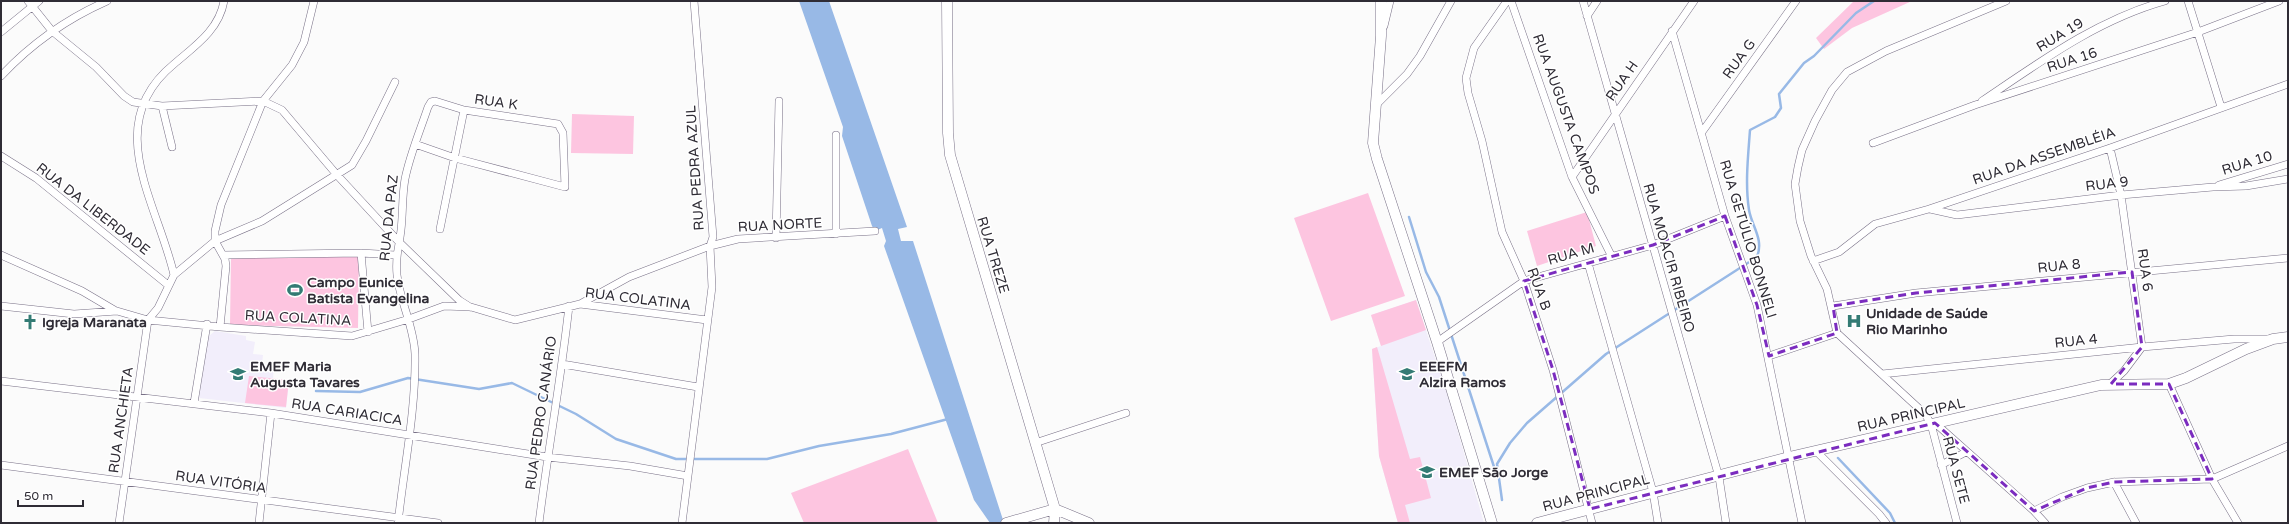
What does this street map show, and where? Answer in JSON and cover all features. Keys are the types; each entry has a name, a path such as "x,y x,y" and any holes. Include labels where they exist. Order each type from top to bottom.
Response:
{"street":[{"path":"1,32 30,3 39,1"},
{"path":"1,76 17,58 52,31 106,1"},
{"path":"174,275 138,162 136,140 142,104 163,74 210,31 220,16 224,1"},
{"path":"220,327 225,276 223,255 215,241 215,231 221,205 263,101 298,54 309,26 314,1"},
{"name":"RUA PEDRA AZUL","path":"682,523 698,387 712,286 710,246 713,237 694,1"},
{"name":"RUA TREZE","path":"947,1 948,133 950,155 1056,510"},
{"path":"1381,1 1381,36 1376,105 1372,131 1377,160 1437,342 1492,523"},
{"path":"1381,36 1390,1"},
{"path":"1376,105 1407,74 1420,56 1451,1"},
{"name":"RUA B","path":"1507,1 1474,48 1466,78 1502,232 1524,281 1553,370 1590,509 1592,523"},
{"name":"RUA AUGUSTA CAMPOS","path":"1510,1 1572,177 1611,255"},
{"name":"RUA MOACIR RIBEIRO","path":"1583,1 1614,115 1653,245 1718,477 1726,523"},
{"path":"1587,16 1597,1"},
{"name":"RUA H","path":"1572,177 1694,1"},
{"name":"RUA G","path":"1702,132 1796,1"},
{"path":"2006,1 1886,51 1847,72 1838,81 1815,121 1802,150 1795,184 1800,221 1813,260 1827,289 1833,306 1837,333 1920,408 1933,424 2034,511 2044,523"},
{"name":"RUA 19","path":"1975,105 2089,32 2116,18 2165,1"},
{"path":"2188,1 2221,107"},
{"name":"RUA 16","path":"1873,143 1975,105 2198,32 2269,3 2279,1"},
{"path":"30,3 52,31 96,67 127,99 142,104 162,106 263,101 277,107 289,116 337,175 399,242 441,283 470,307"},
{"name":"RUA GETÚLIO BONNELI","path":"1672,31 1702,132 1724,216 1757,305 1769,356 1802,523"},
{"path":"148,320 158,308 174,275 215,241 262,221 345,171 357,159 395,82"},
{"name":"RUA DA ASSEMBLÉIA","path":"1813,260 1839,252 1875,224 1929,208 2110,148 2221,107 2288,85"},
{"name":"RUA K","path":"428,107 431,102 436,101 464,110 554,122 561,128 563,133 565,187 455,158"},
{"path":"776,238 779,101"},
{"path":"162,106 172,147"},
{"name":"RUA DA PAZ","path":"398,520 409,436 415,352 409,319 401,295 395,255 399,242 405,180 415,144 428,107"},
{"path":"440,229 464,110"},
{"path":"836,135 836,234"},
{"path":"415,144 455,158"},
{"name":"RUA 6","path":"2110,148 2121,195 2142,347"},
{"name":"RUA DA LIBERDADE","path":"1,156 36,178 168,285"},
{"name":"RUA 10","path":"2213,187 2288,164"},
{"name":"RUA 9","path":"1929,208 1957,215 2121,195 2213,187 2246,186 2288,179"},
{"name":"RUA M","path":"1437,342 1524,281 1611,255 1653,245 1724,216"},
{"name":"RUA NORTE","path":"580,304 629,277 710,246 738,239 776,238 875,231"},
{"path":"223,255 361,253 395,255"},
{"path":"361,253 368,332"},
{"path":"1,255 82,291 116,311"},
{"name":"RUA 8","path":"1833,306 1916,293 2288,258"},
{"path":"1588,263 1653,492 1658,523"},
{"name":"RUA COLATINA","path":"1,306 74,314 116,311 148,320 207,324 220,327 352,336 409,319 444,306 470,307 515,320 527,319 568,306 580,304 707,320"},
{"name":"RUA PEDRO CANÁRIO","path":"539,523 547,457 557,408 568,306"},
{"name":"RUA ANCHIETA","path":"119,523 148,320"},
{"path":"194,402 207,324"},
{"path":"1769,356 1837,333"},
{"name":"RUA PRINCIPAL","path":"1537,523 1653,492 1718,477 1789,457 2110,384 2144,386 2169,384 2273,339 2288,337"},
{"name":"RUA 4","path":"1882,374 2142,347 2234,339 2273,339"},
{"path":"2110,384 2124,371 2142,347"},
{"path":"562,364 698,387"},
{"name":"RUA CARIACICA","path":"1,381 194,402 547,457 630,466 688,476"},
{"path":"2169,384 2212,478 2238,523"},
{"path":"1036,443 1126,412"},
{"path":"259,523 271,413"},
{"name":"RUA SETE","path":"1933,424 1941,465 1957,523"},
{"path":"2034,511 2087,488 2114,482 2212,478 2288,446"},
{"path":"1816,451 1879,514 1886,523"},
{"path":"1941,465 1966,452"},
{"name":"RUA VITÓRIA","path":"1,465 398,520 438,523"},
{"path":"2114,482 2136,523"},
{"path":"1017,521 1054,523 1056,510"},
{"path":"1017,521 1056,510 1089,523"}],"highlighted area":[{"path":"1725,216 1757,305 1769,356 1837,333 1833,306 1916,293 2132,272 2142,347 2111,384 2169,384 2212,479 2114,482 2087,488 2034,511 1935,423 1590,509 1553,370 1524,281 1653,245"}],"shaded area":[{"path":"1854,1 1912,1 1852,28 1824,49 1816,38"},
{"path":"572,114 634,116 633,154 571,153"},
{"path":"1368,193 1405,296 1331,321 1294,218"},
{"path":"1587,212 1596,246 1537,266 1527,231"},
{"name":"Campo Eunice Batista Evangelina","path":"359,255 358,328 230,325 231,256"},
{"path":"1416,300 1447,394 1484,523 1398,523 1379,456 1372,349 1381,346 1371,315"},
{"path":"1416,300 1426,330 1381,346 1371,315"},
{"name":"EMEF Maria Augusta Tavares","path":"215,331 246,336 246,340 255,342 253,354 263,355 262,364 274,365 273,379 289,380 286,408 199,398 209,336"},
{"path":"1377,347 1410,459 1420,457 1431,498 1405,505 1410,523 1398,523 1379,456 1372,349"},
{"path":"249,376 289,380 286,407 245,403"},
{"path":"908,449 938,523 804,523 791,493"}],"water":[{"path":"799,1 829,1 907,227 898,229 901,241 913,241 1004,523 990,523 974,500 884,246 886,241 882,228 875,231 872,226 842,136 843,127"}],"waterway":[{"path":"1502,500 1497,464 1510,443 1527,423 1606,354 1757,257 1759,244 1757,233 1750,216 1747,190 1750,130 1775,117 1781,108 1779,94 1804,63 1814,56 1856,13 1874,1"},
{"path":"1409,217 1426,272 1439,297 1496,473"},
{"path":"316,391 360,392 408,378 479,389 512,383 576,414 616,439 676,459 767,459 819,446 891,434 948,419"},
{"path":"1838,458 1890,513 1895,523"}],"place":[{"name":"Campo Eunice Batista Evangelina","path":"295,290"},
{"name":"Unidade de Saúde Rio Marinho","path":"1854,321"},
{"name":"Igreja Maranata","path":"30,322"},
{"name":"EMEF Maria Augusta Tavares","path":"238,374"},
{"name":"EEEFM Alzira Ramos","path":"1407,374"},
{"name":"EMEF São Jorge","path":"1427,472"}]}
